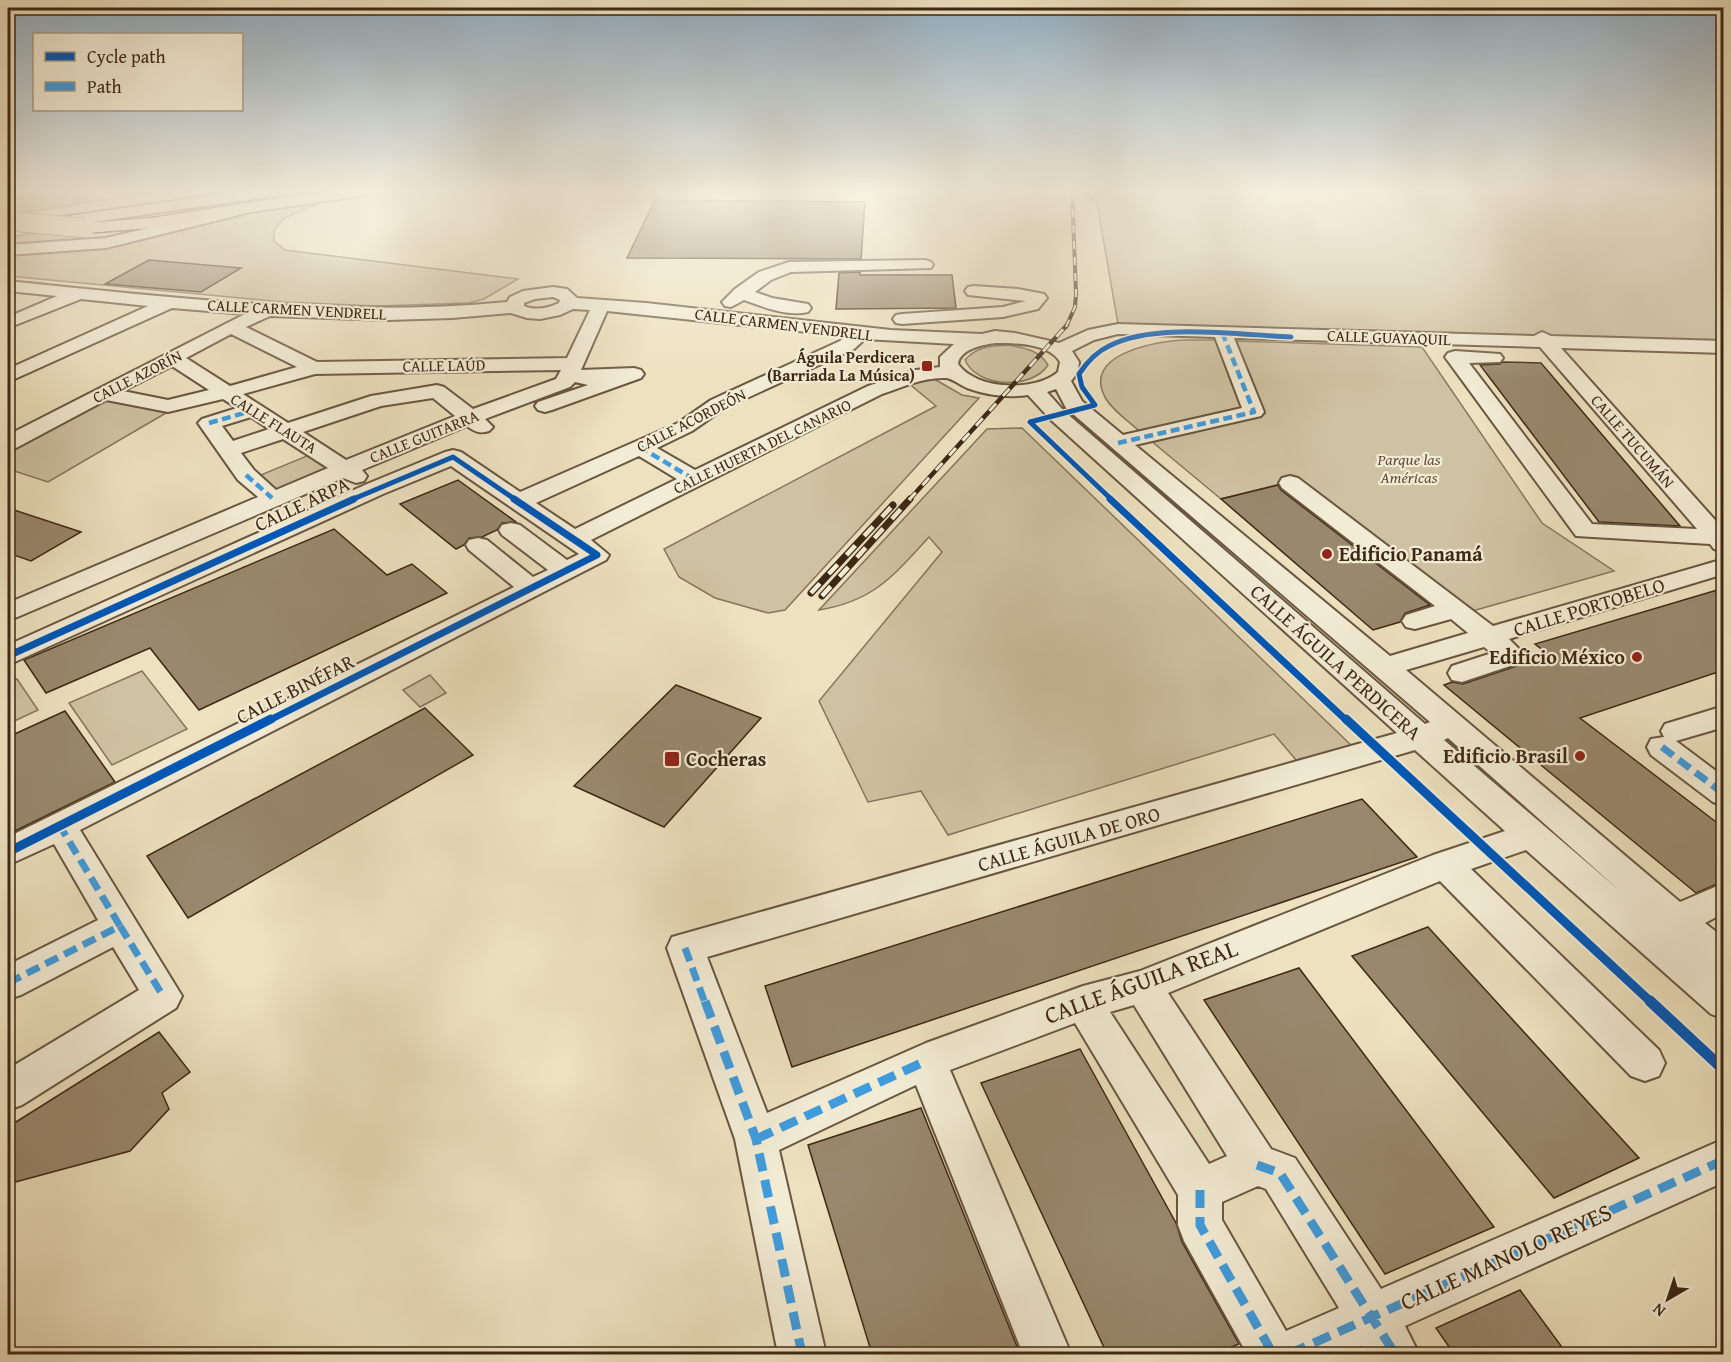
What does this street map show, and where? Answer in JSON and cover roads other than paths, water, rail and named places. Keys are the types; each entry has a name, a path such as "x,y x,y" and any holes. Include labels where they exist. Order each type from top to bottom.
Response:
{"street":[{"path":"716,316 741,293 765,276 789,267 925,265"},
{"name":"CALLE CARMEN VENDRELL","path":"8,286 267,311 394,314 482,311 515,307 516,301 520,298 545,292 566,296 569,303 716,316 891,336 1031,339 1059,351"},
{"path":"741,293 769,303 897,319 955,317 1003,312 1032,305 1038,298 1018,294 974,291"},
{"path":"8,323 80,293"},
{"path":"8,376 170,302"},
{"path":"434,365 437,391 483,428 583,376 601,305"},
{"name":"CALLE AZORÍN","path":"8,443 231,327 267,311"},
{"name":"CALLE LAÚD","path":"231,327 314,368"},
{"name":"CALLE GUAYAQUIL","path":"1059,351 1080,337 1101,330 1222,332 1552,349 1724,347"},
{"path":"1118,443 1254,412 1222,332"},
{"name":"CALLE ACORDEÓN","path":"518,502 685,427 718,404 847,345 860,333"},
{"name":"CALLE CARMEN VENDRELL","path":"891,336 951,365 978,385 1015,391 1033,389 1061,380"},
{"path":"951,365 959,347 979,339"},
{"path":"1481,354 1552,349"},
{"path":"1552,349 1455,357 1585,531 1721,548"},
{"name":"CALLE TUCUMÁN","path":"1552,349 1721,548"},
{"path":"1059,351 1067,358 1070,365 1068,373 1061,380"},
{"name":"CALLE FLAUTA","path":"173,358 251,411 375,489"},
{"name":"CALLE LAÚD","path":"102,393 168,406 314,368 434,365 583,376"},
{"name":"CALLE HUERTA DEL CANARIO","path":"586,547 695,480 875,390 951,365"},
{"name":"CALLE GUITARRA","path":"8,613 344,468 468,417 583,376"},
{"name":"CALLE ÁGUILA PERDICERA","path":"1061,380 1073,404 1385,667 1724,961"},
{"name":"CALLE ÁGUILA PERDICERA","path":"1033,389 1057,415 1531,835 1724,1002"},
{"path":"228,450 378,400 437,391"},
{"path":"251,411 209,423 246,475 272,498"},
{"path":"640,447 695,480"},
{"name":"CALLE ARPA","path":"8,656 375,489 453,457 586,547"},
{"path":"1290,483 1509,653 1509,657 1462,673"},
{"path":"511,530 566,571"},
{"path":"1624,539 1721,548"},
{"path":"478,545 531,588"},
{"name":"CALLE BINÉFAR","path":"8,852 566,571 586,547"},
{"name":"CALLE PORTOBELO","path":"1385,667 1490,636 1721,548"},
{"path":"1415,621 1455,609"},
{"path":"1724,716 1669,739 1724,794"},
{"name":"CALLE ÁGUILA DE ORO","path":"756,1139 685,948 1378,751 1452,726"},
{"path":"8,1091 163,996 60,826"},
{"name":"CALLE ÁGUILA REAL","path":"756,1139 926,1061 1083,1003 1143,986 1445,865 1531,835"},
{"path":"1445,865 1645,1063"},
{"path":"1676,920 1724,897"},
{"path":"8,983 120,926"},
{"path":"1143,986 1257,1165 1280,1173 1383,1336"},
{"path":"1083,1003 1200,1191 1200,1225 1273,1354"},
{"path":"926,1061 1047,1354"},
{"path":"756,1139 802,1354"},
{"name":"CALLE MANOLO REYES","path":"1289,1354 1383,1336 1722,1163"},
{"path":"1200,1191 1257,1165"}],"railway":[{"path":"1067,325 1075,307 1074,255"},
{"path":"909,500 1067,325"},
{"path":"822,596 910,499"},
{"path":"811,593 893,505"}],"place":[{"name":"Águila Perdicera (Barriada La Música)","path":"927,366"},
{"name":"Edificio Panamá","path":"1327,554"},
{"name":"Edificio México","path":"1637,657"},
{"name":"Edificio Brasil","path":"1580,756"},
{"name":"Cocheras","path":"672,759"}],"park label":[{"name":"Parque las Américas","path":"1409,468"}]}
